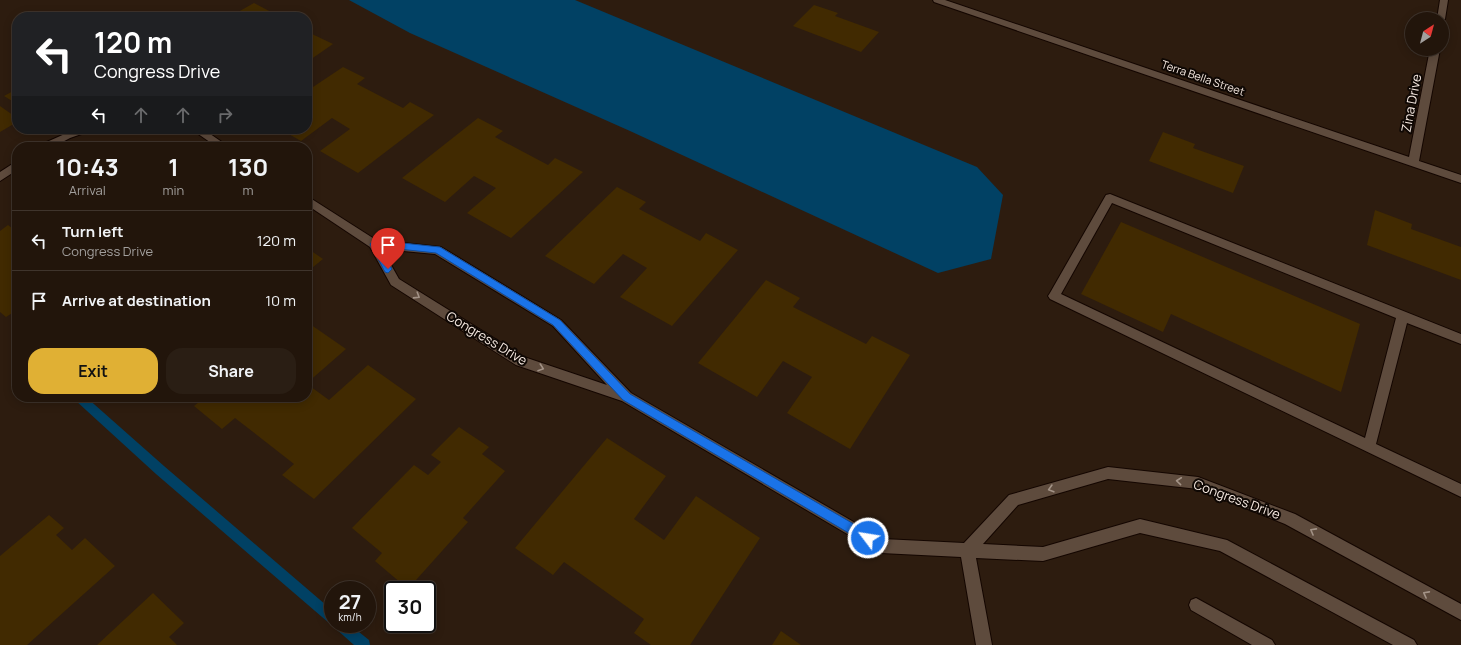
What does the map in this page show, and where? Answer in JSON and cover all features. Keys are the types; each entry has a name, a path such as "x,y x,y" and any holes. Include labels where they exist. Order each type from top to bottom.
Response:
{"street":[{"name":"Terra Bella Street","path":"937,0 1461,179"},
{"path":"1442,12 1444,0"},
{"name":"Zina Drive","path":"1413,162 1434,56"},
{"path":"54,142 72,134"},
{"path":"204,134 216,142"},
{"path":"0,177 12,169"},
{"path":"1461,339 1110,198 1054,296 1461,491"},
{"name":"Congress Drive","path":"312,203 374,244 395,282 520,361 626,397 881,546 1043,554 1140,526 1222,545 1409,645"},
{"name":"Congress Drive","path":"374,244 437,250 556,323 626,397"},
{"path":"1369,447 1403,316"},
{"name":"Congress Drive","path":"967,550 1014,500 1108,473 1198,483 1290,519 1461,612"},
{"path":"967,550 984,645"},
{"path":"1196,605 1267,645"}],"water":[{"path":"349,0 575,0 977,167 1003,195 991,259 938,273 630,131 410,33"}],"building":[{"path":"254,3 271,12 238,12"},
{"path":"814,5 838,13 835,16 879,32 861,52 793,26"},
{"path":"312,34 333,44 312,59"},
{"path":"343,67 365,78 357,84 403,108 410,102 434,115 358,173 320,151 350,129 332,118 312,133 312,88"},
{"path":"12,92 12,101 4,96"},
{"path":"0,106 12,114 12,125 0,132"},
{"path":"478,118 503,131 495,137 548,165 555,158 583,172 511,238 467,213 496,188 474,176 445,202 402,178"},
{"path":"1163,132 1195,144 1193,148 1244,166 1233,193 1149,161"},
{"path":"289,134 310,134 301,141"},
{"path":"617,187 646,202 639,209 700,241 706,233 738,250 672,326 620,297 647,268 623,254 594,284 545,256"},
{"path":"1375,210 1412,224 1411,229 1461,247 1461,280 1367,245"},
{"path":"1121,222 1360,324 1341,392 1171,314 1163,332 1081,294"},
{"path":"8,225 12,228 12,313 6,317 0,312 0,231"},
{"path":"312,251 323,259 312,268"},
{"path":"766,280 800,298 793,307 866,344 872,336 910,355 850,449 787,413 812,377 783,361 757,397 698,363"},
{"path":"312,325 346,349 312,379"},
{"path":"368,365 416,399 314,499 282,475 294,464 235,418 222,429 194,406 199,402 312,402 312,388 329,400"},
{"path":"459,427 489,447 482,454 505,471 463,518 468,522 415,581 399,581 375,561 382,553 352,528 414,465 428,475 441,462 431,455"},
{"path":"607,438 666,476 634,519 664,540 696,496 760,538 690,645 651,645 634,633 644,619 564,562 553,575 515,548"},
{"path":"49,515 64,528 56,535 72,550 85,538 115,566 27,645 0,645 0,556"},
{"path":"153,593 184,623 169,637 177,645 97,645"},
{"path":"781,631 801,645 772,645"}],"waterway":[{"path":"85,402 160,470 324,611"},
{"path":"350,633 364,645"}],"route":[{"path":"388,269 374,244 437,250 556,323 626,397 868,538"}]}
